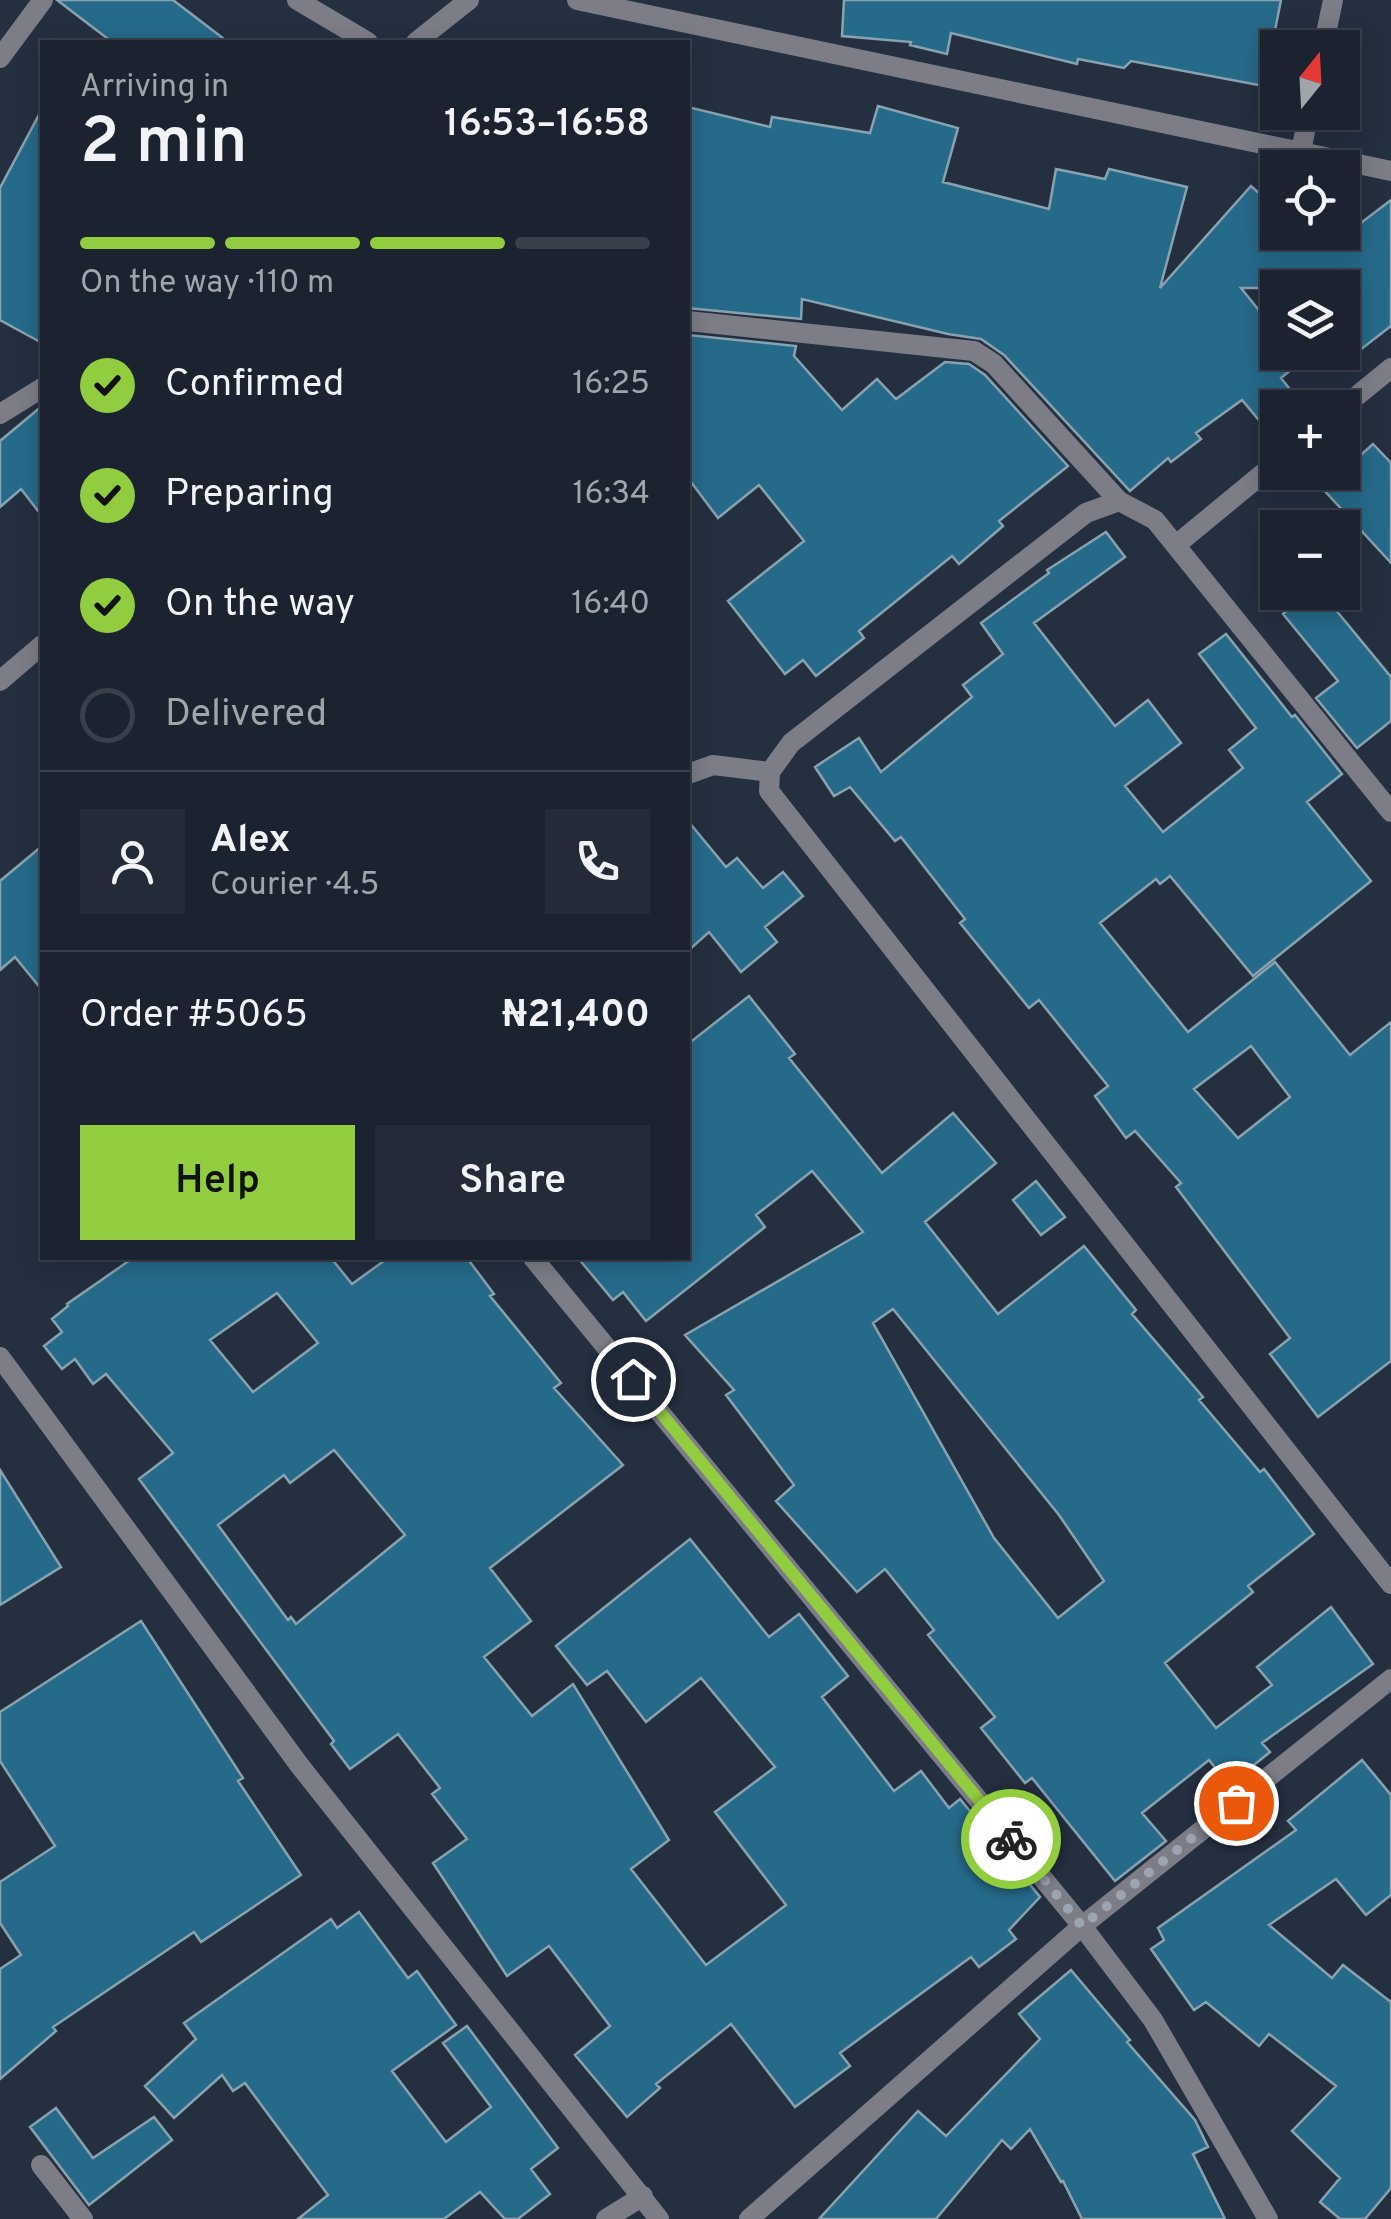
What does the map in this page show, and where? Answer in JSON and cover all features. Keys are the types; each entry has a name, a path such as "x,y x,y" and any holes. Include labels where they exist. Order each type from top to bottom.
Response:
{"street":[{"path":"0,58 43,0"},
{"path":"297,0 365,40"},
{"path":"419,40 469,0"},
{"path":"577,0 1296,150"},
{"path":"1327,30 1333,0"},
{"path":"1360,164 1391,171"},
{"path":"690,321 974,351 994,364 1119,501 1155,520 1391,812"},
{"path":"1360,393 1391,368"},
{"path":"0,414 40,389"},
{"path":"1176,545 1260,476"},
{"path":"1119,501 1086,513 792,743 770,772 769,792 1391,1584"},
{"path":"0,681 40,648"},
{"path":"690,773 712,764 770,772"},
{"path":"535,1260 1082,1926 1153,2020 1268,2219"},
{"path":"0,1357 300,1766 660,2219"},
{"path":"749,2219 1082,1926 1391,1680"},
{"path":"41,2165 82,2219"},
{"path":"606,2219 642,2196"}],"building":[{"path":"57,0 173,0 225,40 109,40"},
{"path":"844,0 1281,0 1275,30 1260,30 1260,85 1131,61 1124,68 1078,59 1077,64 951,33 947,54 910,45 911,42 842,36"},
{"path":"878,106 958,128 943,182 1049,209 1056,169 1105,179 1109,169 1187,187 1160,288 1251,186 1260,194 1260,250 1360,250 1360,224 1391,200 1391,326 1360,350 1360,270 1260,270 1260,288 1241,288 1260,312 1260,370 1291,370 1281,378 1291,390 1260,390 1260,422 1242,400 1196,433 1201,439 1171,462 1168,458 1130,491 1004,355 981,339 802,299 801,319 690,308 690,107 770,127 772,117 870,133"},
{"path":"40,113 40,342 0,320 0,188"},
{"path":"690,335 796,346 794,356 842,410 877,379 896,399 945,362 969,364 985,375 1068,466 999,521 1003,526 959,564 952,556 859,631 864,638 816,676 803,660 785,674 728,601 804,541 759,485 718,518 690,481"},
{"path":"40,408 40,513 21,489 0,507 0,441"},
{"path":"1373,444 1391,463 1391,563 1360,529 1360,510 1342,510 1324,490 1360,490 1360,456"},
{"path":"1106,532 1125,557 1034,623 1115,726 1148,700 1181,743 1125,786 1163,832 1243,768 1229,750 1256,728 1199,654 1226,634 1342,774 1307,802 1371,881 1253,976 1170,876 1160,884 1156,879 1100,923 1188,1032 1275,962 1350,1055 1391,1022 1391,1361 1318,1417 1270,1354 1290,1338 1176,1187 1181,1183 1135,1131 1126,1138 1095,1096 1108,1086 1039,1000 1029,1008 960,923 965,919 901,837 895,841 850,787 834,796 815,767 859,738 881,772 972,697 963,685 1003,654 981,623 1049,573 1047,570","holes":["1251,1046 1290,1097 1238,1138 1194,1089"]},
{"path":"1288,610 1336,610 1391,677 1391,721 1357,748 1316,698 1338,681 1283,614"},
{"path":"690,823 726,867 737,858 763,888 783,872 803,896 765,927 777,942 741,972 709,932 690,949"},
{"path":"40,848 40,988 15,957 0,970 0,881"},
{"path":"749,996 795,1054 789,1058 882,1173 953,1113 996,1163 925,1222 998,1314 1084,1246 1136,1310 1132,1314 1203,1397 1199,1400 1260,1472 1264,1469 1314,1534 1248,1586 1253,1592 1165,1663 1216,1728 1272,1685 1257,1667 1331,1607 1373,1664 1262,1743 1270,1752 1229,1785 1209,1760 1142,1813 1166,1841 1115,1881 1032,1778 1025,1783 981,1728 995,1717 928,1635 934,1630 885,1569 857,1592 776,1501 794,1485 726,1395 734,1390 685,1335 863,1232 812,1171 756,1215 765,1227 646,1321 623,1292 613,1300 580,1260 690,1260 690,1042","holes":["893,1309 1059,1515 1104,1581 1058,1618 994,1538 873,1323"]},
{"path":"1036,1181 1065,1217 1041,1235 1013,1200"},
{"path":"130,1260 333,1260 352,1284 385,1260 468,1260 494,1294 490,1296 561,1383 554,1388 623,1465 490,1568 531,1621 484,1657 532,1716 573,1684 669,1840 631,1869 706,1965 786,1905 715,1812 775,1767 701,1678 646,1722 607,1671 587,1685 556,1646 690,1539 769,1637 799,1614 848,1676 822,1697 894,1791 921,1771 949,1808 960,1799 1040,1897 1009,1930 1016,1939 979,1967 971,1957 840,2053 850,2066 795,2107 731,2024 656,2084 660,2088 627,2117 575,2055 610,2026 549,1946 507,1976 433,1863 467,1839 432,1794 440,1788 398,1734 350,1769 331,1744 334,1741 139,1479 173,1453 106,1374 93,1384 75,1359 62,1369 44,1346 62,1332 52,1319","holes":["277,1293 318,1343 253,1392 210,1340","334,1450 405,1535 296,1624 291,1617 288,1620 218,1525 284,1475 290,1483"]},
{"path":"0,1470 61,1567 0,1605"},
{"path":"141,1621 243,1778 238,1781 301,1875 201,1942 194,1932 53,2027 56,2031 0,2079 0,1969 21,1955 0,1923 0,1882 55,1846 0,1761 0,1712"},
{"path":"1362,1760 1391,1795 1391,1895 1366,1915 1336,1879 1269,1925 1332,1978 1343,1965 1391,2002 1391,2188 1365,2219 1340,2219 1320,2202 1340,2178 1292,2131 1336,2086 1269,2034 1259,2046 1206,2002 1194,2010 1151,1949 1164,1940 1158,1928 1296,1830 1288,1821"},
{"path":"359,1912 408,1978 417,1971 456,2025 392,2071 446,2142 491,2107 443,2043 467,2026 558,2148 531,2169 550,2194 518,2219 505,2219 480,2192 444,2219 298,2219 328,2195 245,2083 233,2091 222,2075 174,2118 145,2086 196,2039 184,2023 331,1919 337,1928"},
{"path":"1071,1970 1195,2120 1208,2147 1193,2154 1225,2219 1082,2219 1030,2129 1011,2149 1002,2140 936,2219 819,2219 918,2111 946,2136 1040,2039 1019,2014"},
{"path":"56,2108 93,2158 154,2117 172,2140 89,2205 30,2127"}],"way so far":[{"path":"1011,1839 1082,1926 1236,1803"}],"route":[{"path":"633,1379 1011,1839"}]}
